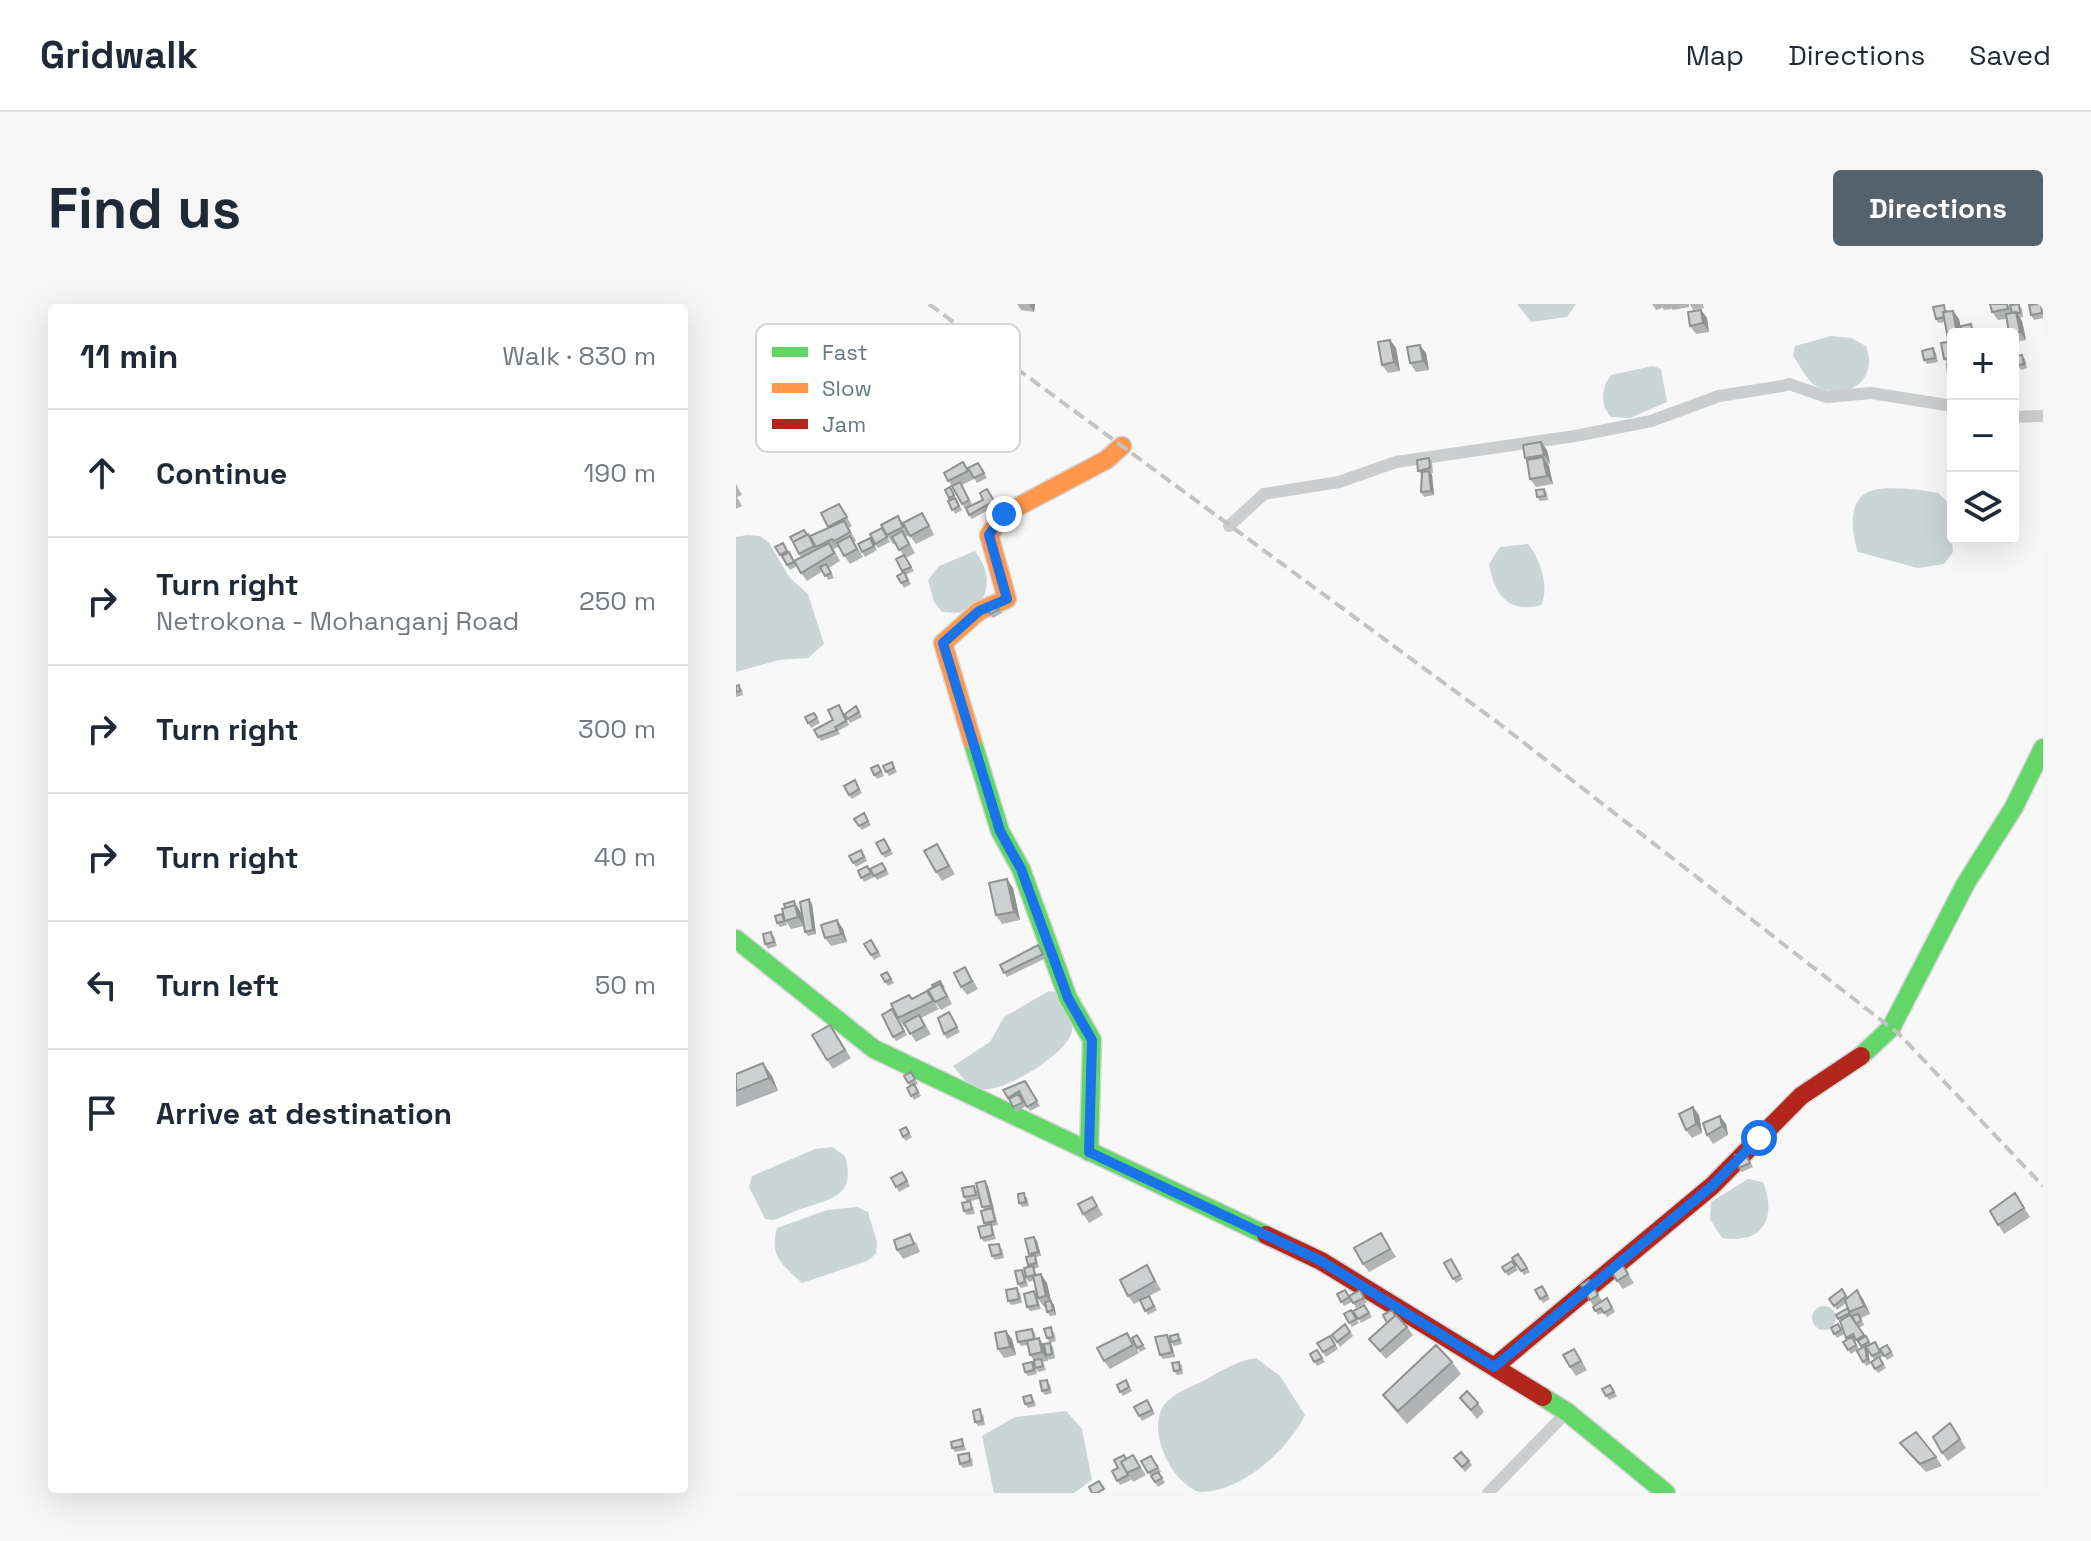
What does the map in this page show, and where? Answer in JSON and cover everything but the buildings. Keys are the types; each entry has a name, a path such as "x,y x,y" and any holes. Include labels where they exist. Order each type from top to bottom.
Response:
{"street":[{"path":"1229,526 1264,494 1339,482 1396,462 1575,436 1651,421 1719,396 1789,384 1827,397 1871,393 1947,405"},
{"path":"2019,417 2043,416"},
{"path":"1089,1152 1092,1040 1068,998 1021,869 1000,831 943,643 979,611 1007,599 989,535 1004,514 1106,460 1122,446"},
{"path":"1494,1367 1712,1186 1801,1096 1857,1060 1891,1028 1966,883 2014,807 2043,748"},
{"path":"736,939 874,1049 1321,1261 1567,1412 1666,1493"},
{"path":"1488,1493 1567,1412"}],"shaded area":[{"path":"1517,304 1576,304 1567,317 1531,322"},
{"path":"1831,336 1851,338 1866,346 1868,369 1858,385 1849,390 1828,391 1816,386 1793,356 1795,346"},
{"path":"1653,366 1661,369 1667,402 1630,418 1611,417 1603,396 1611,375"},
{"path":"1893,488 1938,493 1947,501 1947,544 1952,544 1953,552 1944,564 1918,568 1858,552 1853,519 1857,503 1868,492"},
{"path":"760,536 769,543 790,578 808,594 824,644 808,658 779,660 736,672 736,537"},
{"path":"1528,544 1542,573 1544,598 1541,605 1520,607 1511,604 1499,593 1489,564 1500,547"},
{"path":"975,551 986,573 987,585 983,598 960,613 942,612 934,602 928,580 939,566"},
{"path":"1049,991 1055,992 1072,1026 1068,1040 1059,1050 1033,1070 1004,1085 981,1089 965,1080 953,1066 990,1042 1004,1017"},
{"path":"832,1147 845,1156 848,1169 845,1187 840,1193 777,1219 765,1219 749,1187 752,1176 815,1149"},
{"path":"1748,1179 1763,1182 1768,1206 1764,1226 1748,1237 1722,1238 1710,1219 1711,1202"},
{"path":"857,1207 868,1212 877,1242 876,1254 867,1261 802,1283 783,1265 776,1253 777,1228 827,1210"},
{"path":"1824,1306 1832,1310 1836,1318 1832,1326 1824,1330 1816,1326 1812,1318 1816,1310"},
{"path":"1256,1358 1280,1376 1305,1415 1276,1454 1247,1477 1215,1490 1199,1492 1189,1487 1171,1467 1160,1442 1159,1416 1168,1400 1178,1393 1230,1366"},
{"path":"1066,1411 1082,1429 1092,1480 1074,1493 994,1493 982,1436 1015,1417"}],"railway":[{"path":"929,304 956,324"},
{"path":"1020,371 1501,725 1899,1034 2043,1186"}],"traffic: fast":[{"path":"972,740 1000,831 1021,869 1068,998 1092,1040 1089,1152"},
{"path":"1861,1056 1891,1028 1966,883 2014,807 2043,748"},
{"path":"736,939 874,1049 1266,1235"},
{"path":"1543,1397 1567,1412 1666,1493"}],"traffic: slow":[{"path":"972,740 943,643 979,611 1007,599 989,535 1004,514 1106,460 1122,446"}],"traffic: jam":[{"path":"1494,1367 1712,1186 1801,1096 1861,1056"},
{"path":"1266,1235 1321,1261 1543,1397"}],"route":[{"path":"1004,514 989,535 1007,599 979,611 943,643 1000,831 1021,869 1068,998 1092,1040 1089,1152 1321,1261 1494,1367 1712,1186 1759,1138"}]}
